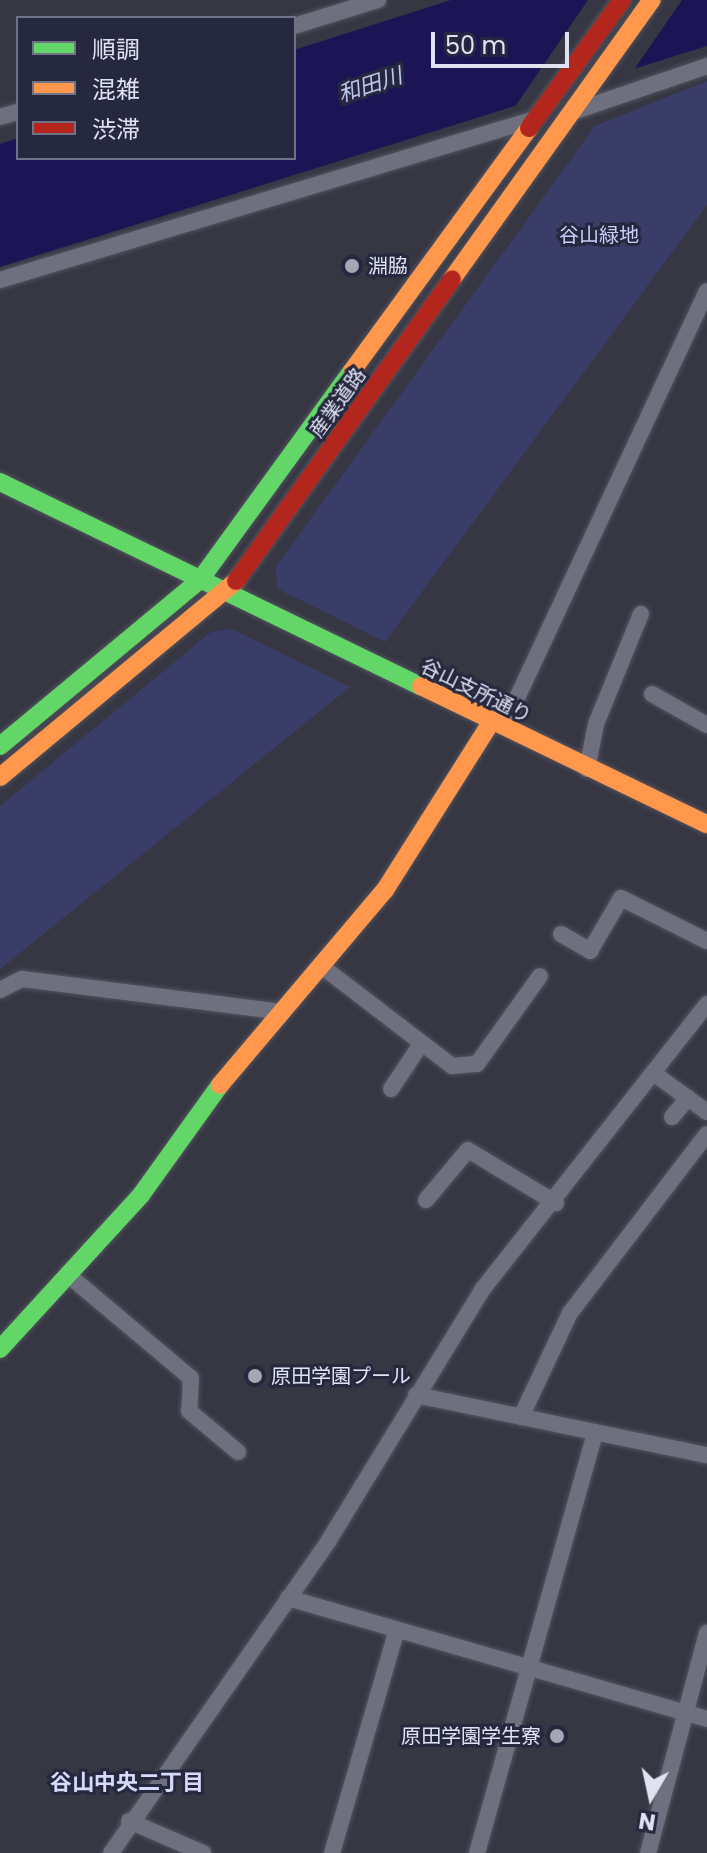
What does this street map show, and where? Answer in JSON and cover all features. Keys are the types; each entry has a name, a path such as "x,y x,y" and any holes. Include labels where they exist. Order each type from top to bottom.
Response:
{"main road":[{"name":"産業道路","path":"0,746 200,580 622,0"},
{"name":"産業道路","path":"0,777 227,593 652,0"},
{"name":"谷山支所通り","path":"0,482 490,724 707,824"},
{"path":"0,1349 9,1330 141,1195 282,1012 414,850 490,724"}],"street":[{"path":"296,25 378,0"},
{"path":"575,111 707,66"},
{"path":"0,280 540,112"},
{"path":"490,724 508,718 707,291"},
{"path":"587,769 596,724 641,614"},
{"path":"652,694 707,725"},
{"path":"561,934 590,951 621,898 707,941"},
{"path":"320,965 419,1047 445,1064 477,1064 540,976"},
{"path":"0,990 16,980 38,981 282,1012"},
{"path":"111,1853 129,1821 288,1598 482,1290 556,1203 707,1004"},
{"path":"391,1089 419,1047"},
{"path":"656,1075 707,1112"},
{"path":"672,1117 688,1098"},
{"path":"521,1417 570,1313 707,1134"},
{"path":"426,1200 468,1150 556,1203"},
{"path":"67,1274 191,1378 189,1411 238,1452"},
{"path":"416,1395 707,1455"},
{"path":"477,1853 595,1432"},
{"path":"288,1598 396,1632 707,1719"},
{"path":"332,1853 396,1632"},
{"path":"648,1853 707,1633"},
{"path":"129,1821 203,1853"}],"green space":[{"name":"谷山緑地","path":"707,81 707,205 385,642 278,589 275,568 595,126"},
{"path":"232,629 350,687 0,969 0,806 211,632"}],"water":[{"name":"和田川","path":"451,0 707,0 707,46 0,267 0,144 16,139 16,160 296,160 296,49"}],"pier":[{"path":"588,0 682,0 631,74 512,111"}],"traffic: fast":[{"path":"0,746 200,580 352,371"},
{"path":"0,482 421,686"},
{"path":"0,1349 141,1195 220,1085"}],"traffic: slow":[{"path":"452,279 652,0"},
{"path":"352,371 529,128"},
{"path":"0,777 236,581"},
{"path":"421,686 707,824"},
{"path":"220,1085 385,890 490,724"}],"traffic: jam":[{"path":"529,128 622,0"},
{"path":"236,581 452,279"}],"place":[{"name":"淵脇","path":"352,266"},
{"name":"原田学園プール","path":"255,1376"},
{"name":"原田学園学生寮","path":"557,1736"}],"district":[{"name":"谷山中央二丁目","path":"127,1783"}]}
